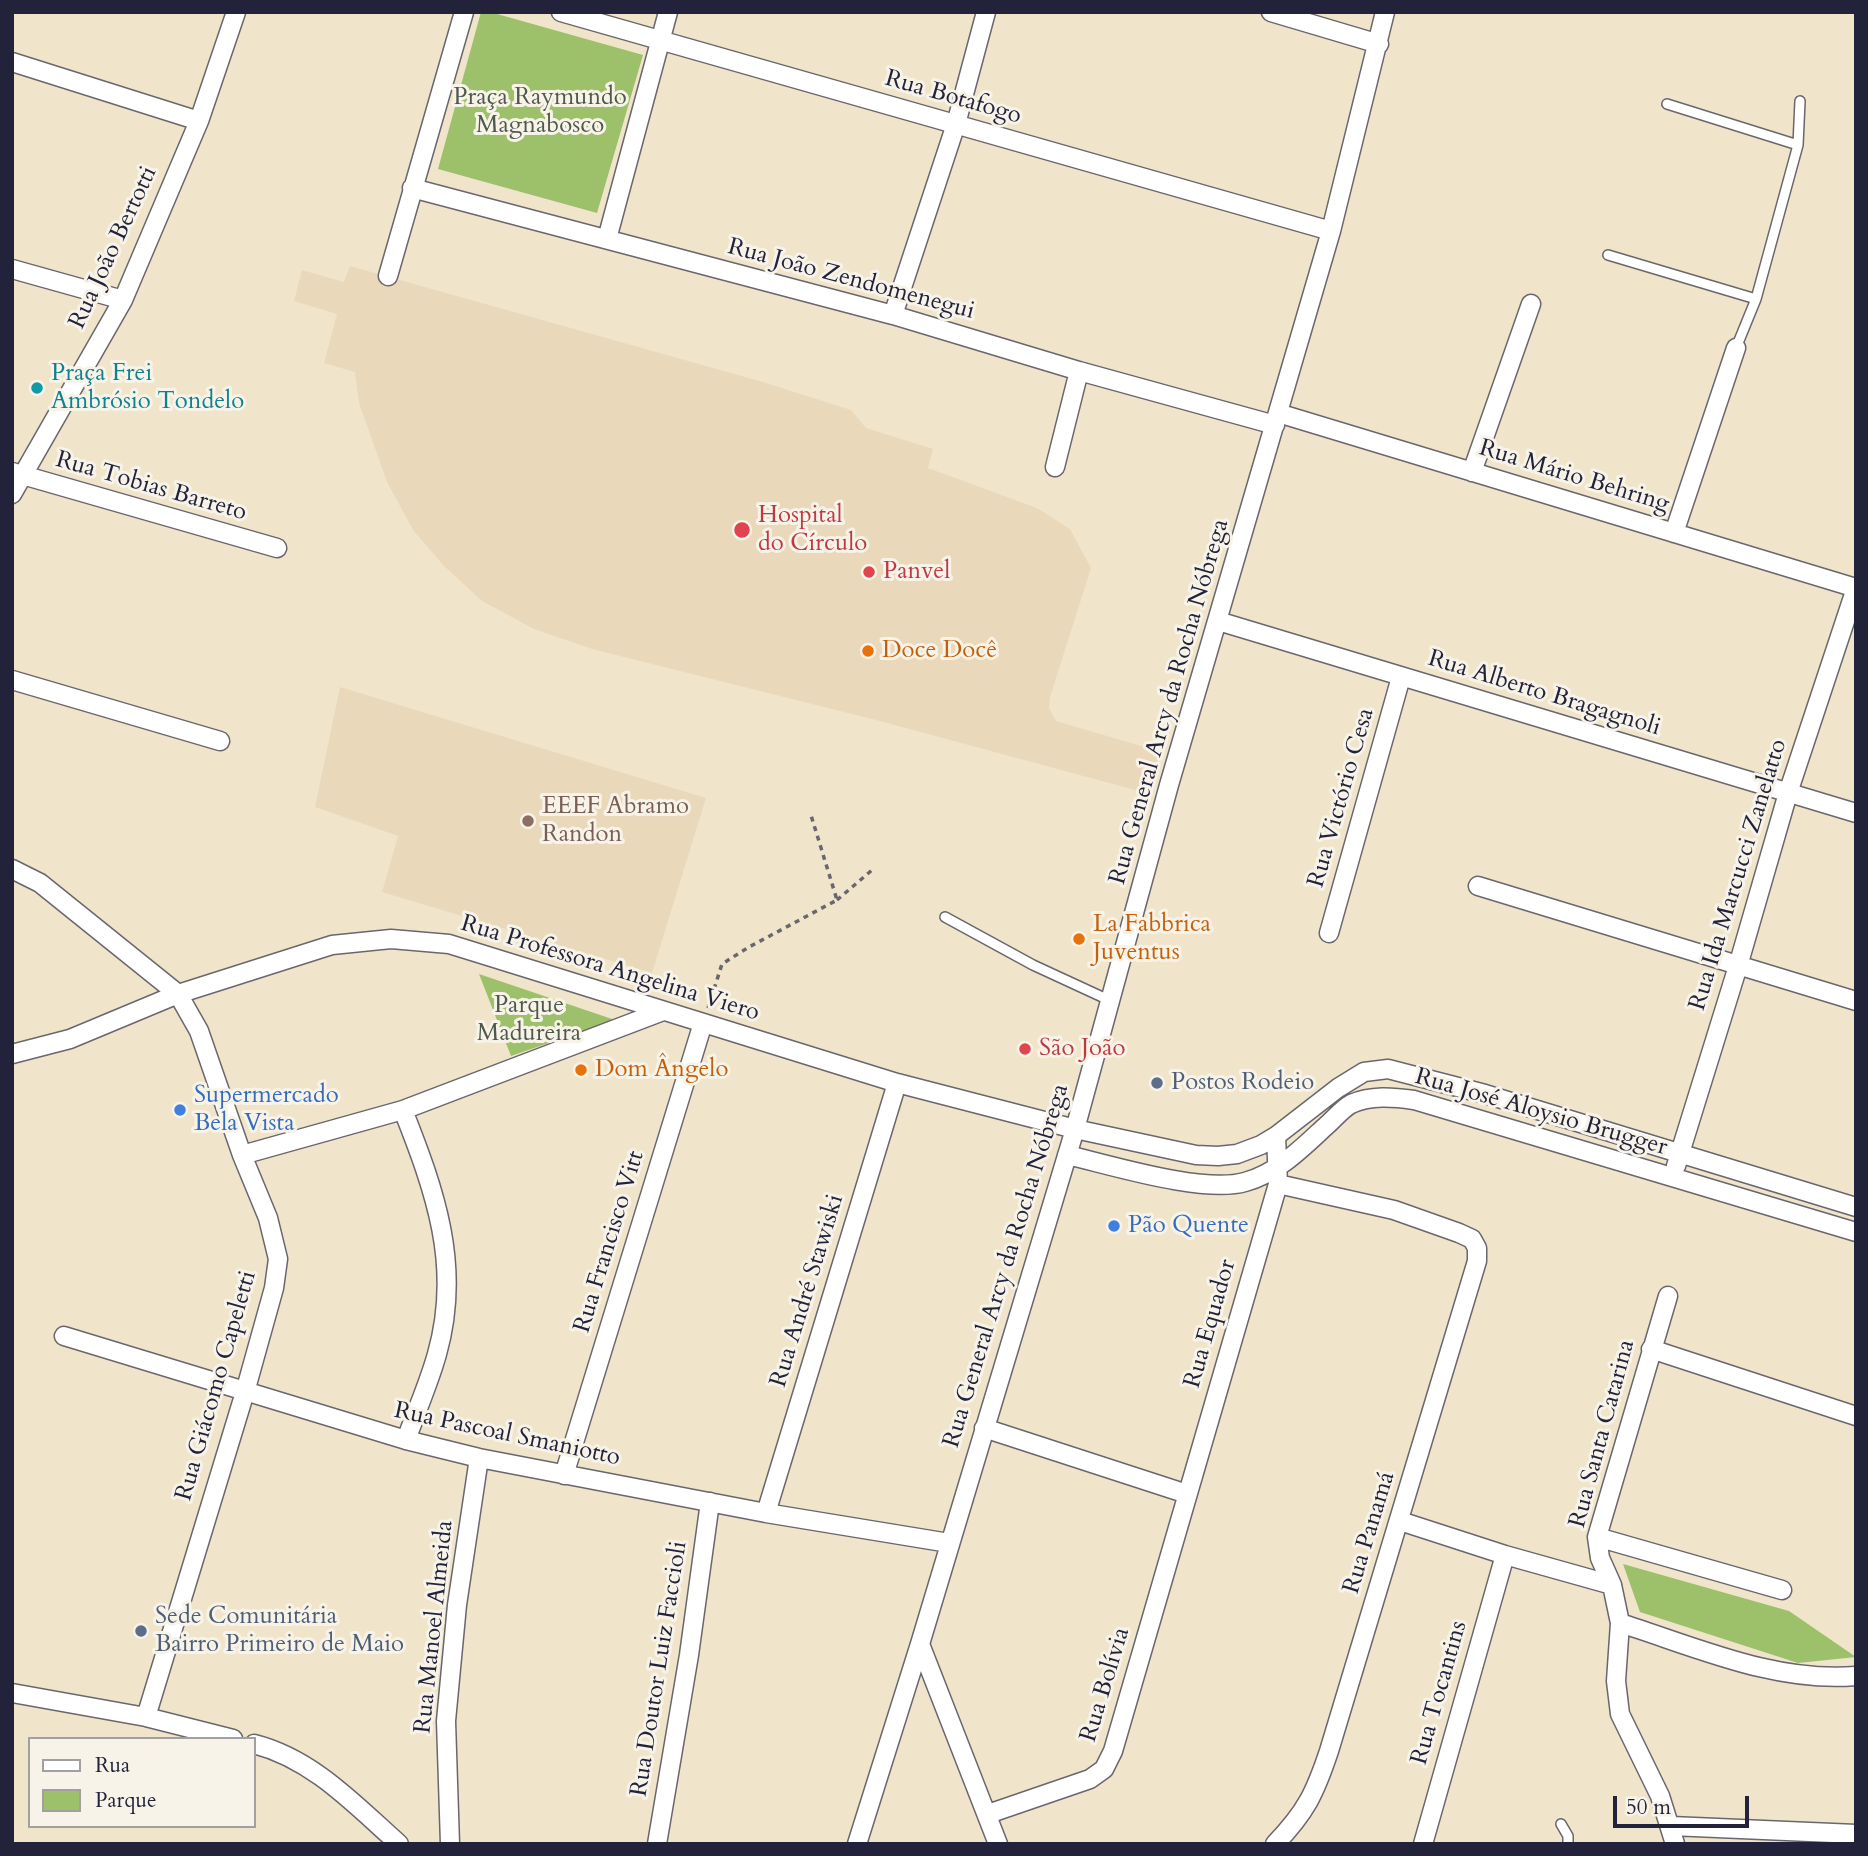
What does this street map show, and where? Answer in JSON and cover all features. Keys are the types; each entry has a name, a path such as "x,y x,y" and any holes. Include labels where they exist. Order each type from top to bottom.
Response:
{"street":[{"name":"Rua João Bertotti","path":"12,494 17,474 123,300 199,121 236,12"},
{"path":"388,276 464,12"},
{"name":"Rua Botafogo","path":"561,12 1331,231"},
{"path":"607,239 668,12"},
{"path":"893,315 956,124 986,12"},
{"path":"1271,12 1379,44"},
{"name":"Rua General Arcy da Rocha Nóbrega","path":"857,1844 1067,1155 1170,785 1331,231 1385,12"},
{"path":"12,62 199,121"},
{"name":"Rua João Zendomenegui","path":"412,188 893,315 1079,371 1277,419"},
{"path":"12,269 123,300"},
{"path":"1472,472 1531,304"},
{"path":"1674,533 1737,348"},
{"path":"1055,467 1079,371"},
{"name":"Rua Mário Behring","path":"1277,419 1472,472 1856,588"},
{"name":"Rua Tobias Barreto","path":"17,474 277,548"},
{"name":"Rua Ida Marcucci Zanelatto","path":"1672,1177 1738,966 1788,793 1856,588"},
{"name":"Rua Alberto Bragagnoli","path":"1218,621 1856,813"},
{"name":"Rua Victório Cesa","path":"1329,933 1401,677"},
{"path":"12,680 220,741"},
{"path":"12,869 40,883 178,994"},
{"path":"1478,886 1856,1001"},
{"name":"Rua Professora Angelina Viero","path":"12,1054 70,1039 178,994 332,946 391,939 449,944 897,1083 1074,1129"},
{"name":"Rua Giácomo Capeletti","path":"146,1717 245,1392 274,1288 278,1259 268,1218 242,1155 199,1031 178,994"},
{"path":"242,1155 403,1110 663,1011"},
{"name":"Rua Francisco Vitt","path":"564,1475 704,1023"},
{"name":"Rua José Aloysio Brugger","path":"1074,1129 1196,1154 1237,1154 1276,1136 1338,1088 1364,1072 1388,1069 1485,1094 1856,1207"},
{"path":"1414,1100 1419,1076"},
{"name":"Rua André Stawiski","path":"766,1513 897,1083"},
{"path":"1338,1088 1350,1105"},
{"path":"1476,1118 1485,1094"},
{"name":"Rua José Aloysio Brugger","path":"1067,1155 1194,1184 1222,1186 1245,1182 1278,1176 1350,1105 1371,1098 1394,1097 1476,1118 1856,1232"},
{"path":"403,1110 433,1188 441,1219 446,1263 445,1312 437,1353 406,1440"},
{"path":"1276,1136 1278,1176"},
{"path":"1194,1184 1196,1154"},
{"name":"Rua Panamá","path":"1275,1844 1298,1821 1315,1792 1478,1261 1477,1248 1472,1239 1459,1233 1394,1210 1278,1176"},
{"name":"Rua Equador","path":"1187,1494 1278,1176"},
{"name":"Rua Santa Catarina","path":"1668,1296 1597,1536 1600,1558 1612,1585 1620,1623 1616,1681 1620,1714 1660,1796 1675,1844"},
{"name":"Rua Pascoal Smaniotto","path":"64,1336 406,1440 479,1458 766,1513 949,1544"},
{"path":"1651,1349 1856,1416"},
{"path":"984,1428 1187,1494"},
{"name":"Rua Manoel Almeida","path":"450,1844 446,1721 457,1605 479,1458"},
{"name":"Rua Bolívia","path":"988,1814 1090,1779 1104,1769 1113,1751 1187,1494"},
{"name":"Rua Doutor Luiz Faccioli","path":"657,1844 689,1655 710,1502"},
{"path":"1400,1521 1505,1555 1612,1585"},
{"path":"1597,1536 1782,1590"},
{"name":"Rua Tocantins","path":"1423,1844 1505,1555"},
{"path":"1620,1623 1788,1675 1827,1678 1856,1676"},
{"path":"920,1644 998,1844"},
{"path":"12,1693 146,1717 194,1734 217,1737"},
{"path":"256,1745 295,1759 319,1774 399,1844"},
{"path":"1671,1826 1856,1833"}],"lane":[{"path":"1737,348 1756,299 1798,145 1800,101"},
{"path":"1667,104 1798,145"},
{"path":"1608,255 1756,299"},
{"path":"945,917 1033,965 1111,1001"},
{"path":"1561,1824 1568,1836 1568,1844"}],"path":[{"path":"810,812 837,900"},
{"path":"704,1023 722,964 837,900 872,870"}],"shaded area":[{"name":"Hospital do Círculo","path":"350,266 763,382 851,410 866,428 933,449 928,468 1037,508 1070,529 1091,568 1050,697 1049,708 1056,721 1162,752 1150,794 876,720 592,649 534,629 482,601 443,565 413,530 387,482 359,403 355,372 324,363 337,314 294,301 302,270 344,282"},
{"name":"EEEF Abramo Randon","path":"340,687 706,798 652,973 382,892 398,836 315,807"}],"green space":[{"name":"Praça Raymundo Magnabosco","path":"481,12 490,12 643,55 597,213 438,169"},
{"name":"Parque Madureira","path":"479,974 615,1020 511,1056"},
{"path":"1623,1564 1789,1611 1856,1657 1798,1663 1640,1612"}],"place":[{"name":"Praça Frei Ambrósio Tondelo","path":"37,388"},
{"name":"Hospital do Círculo","path":"742,530"},
{"name":"Panvel","path":"869,572"},
{"name":"Doce Docê","path":"868,651"},
{"name":"EEEF Abramo Randon","path":"528,821"},
{"name":"La Fabbrica Juventus","path":"1079,939"},
{"name":"São João","path":"1025,1049"},
{"name":"Dom Ângelo","path":"581,1070"},
{"name":"Postos Rodeio","path":"1157,1083"},
{"name":"Supermercado Bela Vista","path":"180,1110"},
{"name":"Pão Quente","path":"1114,1226"},
{"name":"Sede Comunitária Bairro Primeiro de Maio","path":"141,1631"}]}
